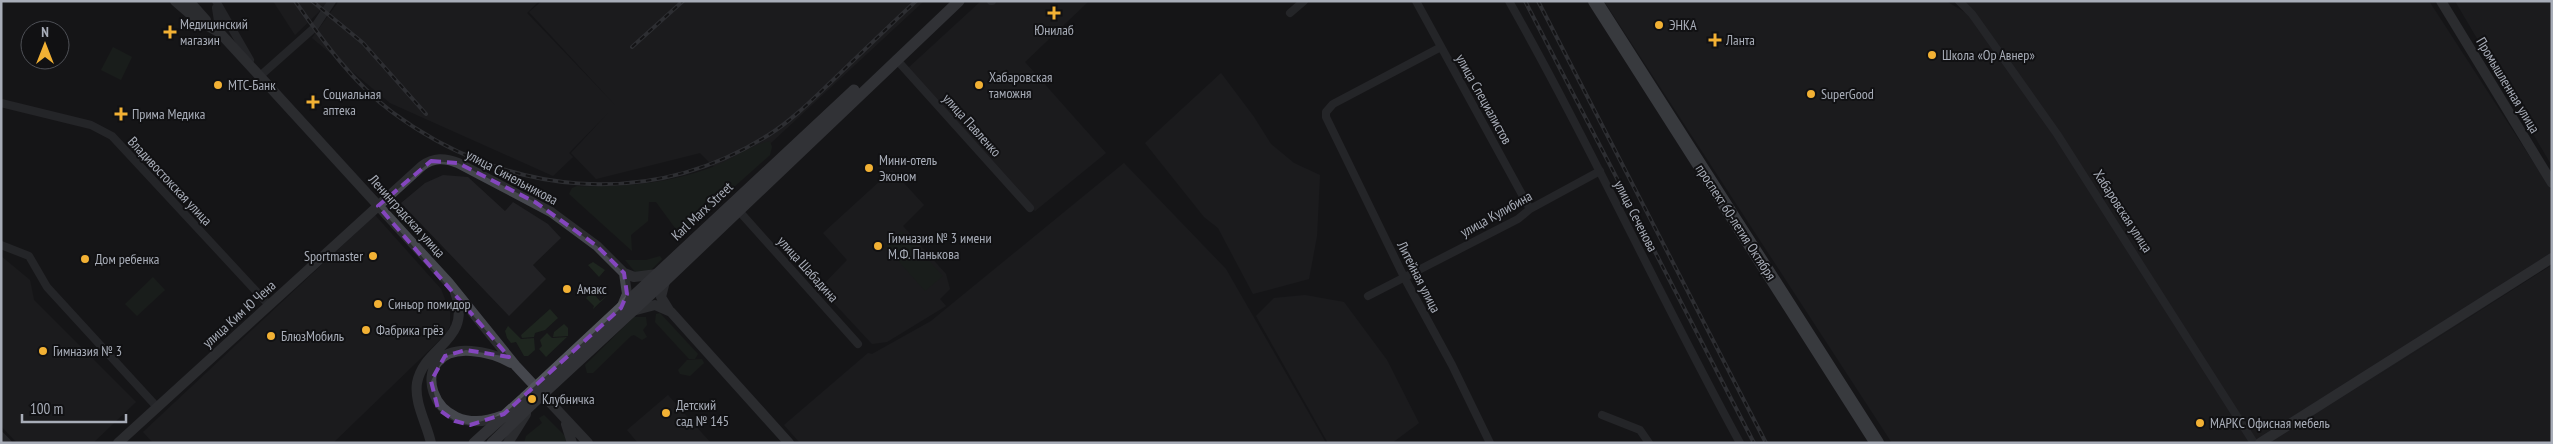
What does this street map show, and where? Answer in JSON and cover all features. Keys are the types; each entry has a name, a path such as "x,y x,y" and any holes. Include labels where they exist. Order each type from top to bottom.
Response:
{"highway":[{"name":"проспект 60-летия Октября","path":"1595,1 1877,443"}],"main road":[{"path":"175,1 197,20 215,30"},
{"path":"188,1 258,74"},
{"name":"Karl Marx Street","path":"492,443 529,400 621,308 661,277 951,1"},
{"path":"516,366 500,357 478,351 457,351 444,358 433,373 431,391 438,409 455,422 475,425 490,422 529,400 636,310 661,277 739,211 896,59 959,1"},
{"name":"Промышленная улица","path":"2441,1 2552,184"},
{"name":"Ленинградская улица","path":"258,74 452,287 516,366 588,443"},
{"name":"улица Синельникова","path":"378,206 427,162 439,159 451,161 521,194 551,212 597,246 624,273"},
{"name":"улица Ким Ю Чена","path":"118,443 378,206"},
{"path":"2260,443 2552,258"},
{"path":"621,308 627,294 624,273 634,277 661,277"},
{"path":"661,277 662,297 671,312 789,443"},
{"path":"431,443 418,398 417,383 426,365 453,334 458,320 457,299 452,287"},
{"path":"636,310 655,305 671,312"},
{"path":"508,443 529,400"},
{"name":"Karl Marx Street","path":"474,443 529,400"},
{"path":"561,416 568,428 572,443"}],"street":[{"path":"215,1 220,22 215,30"},
{"name":"Ленинградская улица","path":"215,1 258,74"},
{"path":"258,74 314,28 332,1"},
{"path":"1290,13 1304,1"},
{"name":"улица Специалистов","path":"1416,1 1530,209"},
{"name":"улица Сеченова","path":"1509,1 1600,171 1656,287 1740,443"},
{"name":"Хабаровская улица","path":"1959,1 1972,14 2057,134 2254,443"},
{"name":"Литейная улица","path":"1441,47 1334,104 1326,112 1328,122 1404,278 1452,365 1490,443"},
{"name":"улица Павленко","path":"896,59 1030,208"},
{"name":"Владивостокская улица","path":"1,103 91,125 112,136 269,305"},
{"name":"улица Кулибина","path":"1368,296 1518,219 1530,209 1600,171"},
{"name":"улица Шабадина","path":"739,211 858,344"},
{"path":"1,245 29,256 47,287 157,407"},
{"path":"1602,415 1640,430 1649,443"},
{"path":"1,436 8,443"}],"highlighted area":[{"path":"431,161 458,163 535,202 597,246 624,273 627,294 621,308 504,414 470,425 455,421 438,409 431,381 445,356 466,350 509,357 378,206"}],"shaded area":[{"path":"273,1 327,1 324,7 295,35"},
{"path":"339,1 539,1 527,13 616,106 529,12 542,1 924,1 729,182 700,153 596,179 571,153 608,113 569,153 573,157 553,176 390,103 312,38"},
{"path":"981,1 1089,1 1025,62 1106,153 1035,211 907,69"},
{"path":"1604,1 1946,1 1966,13 1959,1 2429,1 2552,191 2552,264 2370,381 2552,265 2552,443 1892,443"},
{"path":"2455,1 2552,1 2552,166"},
{"path":"113,47 132,57 121,80 101,70"},
{"path":"1221,73 1254,117 1271,144 1294,163 1320,175 1317,236 1309,279 1253,294 1218,228 1204,217 1145,143"},
{"path":"770,141 772,147 770,155 685,231 678,232 656,202 649,202 648,221 631,235 632,251 569,194 572,188 577,186 610,186 677,178 717,165 755,146"},
{"path":"1124,163 1226,269 1326,443 800,443 784,425 868,353 872,354 931,321"},
{"name":"Гимназия № 3 имени М.Ф. Панькова","path":"892,170 924,205 903,226 946,274 950,289 940,299 946,306 887,342 872,344 820,288 847,260 823,233"},
{"path":"443,175 468,177 505,211 513,202 548,224 561,238 533,265 546,279 509,316 401,203 425,183"},
{"path":"375,215 441,289 450,312 450,325 447,333 333,443 153,443 143,432"},
{"path":"902,231 943,276 925,291 885,246"},
{"name":"Гимназия № 3","path":"1,256 30,280 34,300 136,402 93,443 17,443 1,426"},
{"path":"660,256 662,259 651,270 636,273 625,260 646,260"},
{"path":"593,262 605,270 599,277 588,265"},
{"path":"153,277 165,290 137,316 125,304"},
{"path":"592,292 600,301 609,294 593,309 594,306 586,298"},
{"path":"1305,295 1344,302 1387,360 1419,423 1392,443 1328,443 1256,316 1274,298"},
{"path":"550,309 558,318 545,330 535,333 534,337 522,338 521,335"},
{"path":"660,313 698,354 695,359 689,359 655,322 656,314"},
{"path":"634,317 646,317 647,325 643,330 647,337 642,340 634,335 631,336 593,373 587,373 585,365"},
{"path":"564,324 568,328 568,336 553,337 554,332"},
{"path":"508,326 521,339 534,338 535,350 528,356 524,356 516,342 511,343 507,338 505,331"},
{"path":"547,333 552,338 567,337 546,357 539,349 542,346 540,340"},
{"path":"702,359 704,363 690,376 680,374 678,370 687,360"},
{"name":"Детский сад № 145","path":"668,395 709,443 638,443 627,430"},
{"path":"544,415 568,439 568,443 524,443 526,436 542,423 539,418"}],"railway":[{"path":"295,1 352,75 392,112 436,140 482,162 529,176 578,183 627,183 676,175 724,159 770,134 786,122 809,103 916,1"},
{"path":"312,1 363,43 426,114"},
{"path":"632,47 683,1"},
{"path":"1525,1 1754,443"},
{"path":"1538,1 1766,443"}],"place":[{"name":"Юнилаб","path":"1054,13"},
{"name":"ЭНКА","path":"1659,25"},
{"name":"Медицинский магазин","path":"170,32"},
{"name":"Ланта","path":"1715,40"},
{"name":"Школа «Ор Авнер»","path":"1932,55"},
{"name":"МТС-Банк","path":"218,85"},
{"name":"Хабаровская таможня","path":"979,85"},
{"name":"SuperGood","path":"1811,94"},
{"name":"Социальная аптека","path":"313,102"},
{"name":"Прима Медика","path":"121,114"},
{"name":"Мини-отель Эконом","path":"869,168"},
{"name":"Гимназия № 3 имени М.Ф. Панькова","path":"878,246"},
{"name":"Sportmaster","path":"373,256"},
{"name":"Дом ребенка","path":"85,259"},
{"name":"Амакс","path":"567,289"},
{"name":"Синьор помидор","path":"378,304"},
{"name":"Фабрика грёз","path":"366,330"},
{"name":"БлюзМобиль","path":"271,336"},
{"name":"Гимназия № 3","path":"43,351"},
{"name":"Клубничка","path":"532,399"},
{"name":"Детский сад № 145","path":"666,413"},
{"name":"МАРКС Офисная мебель","path":"2200,423"}]}
